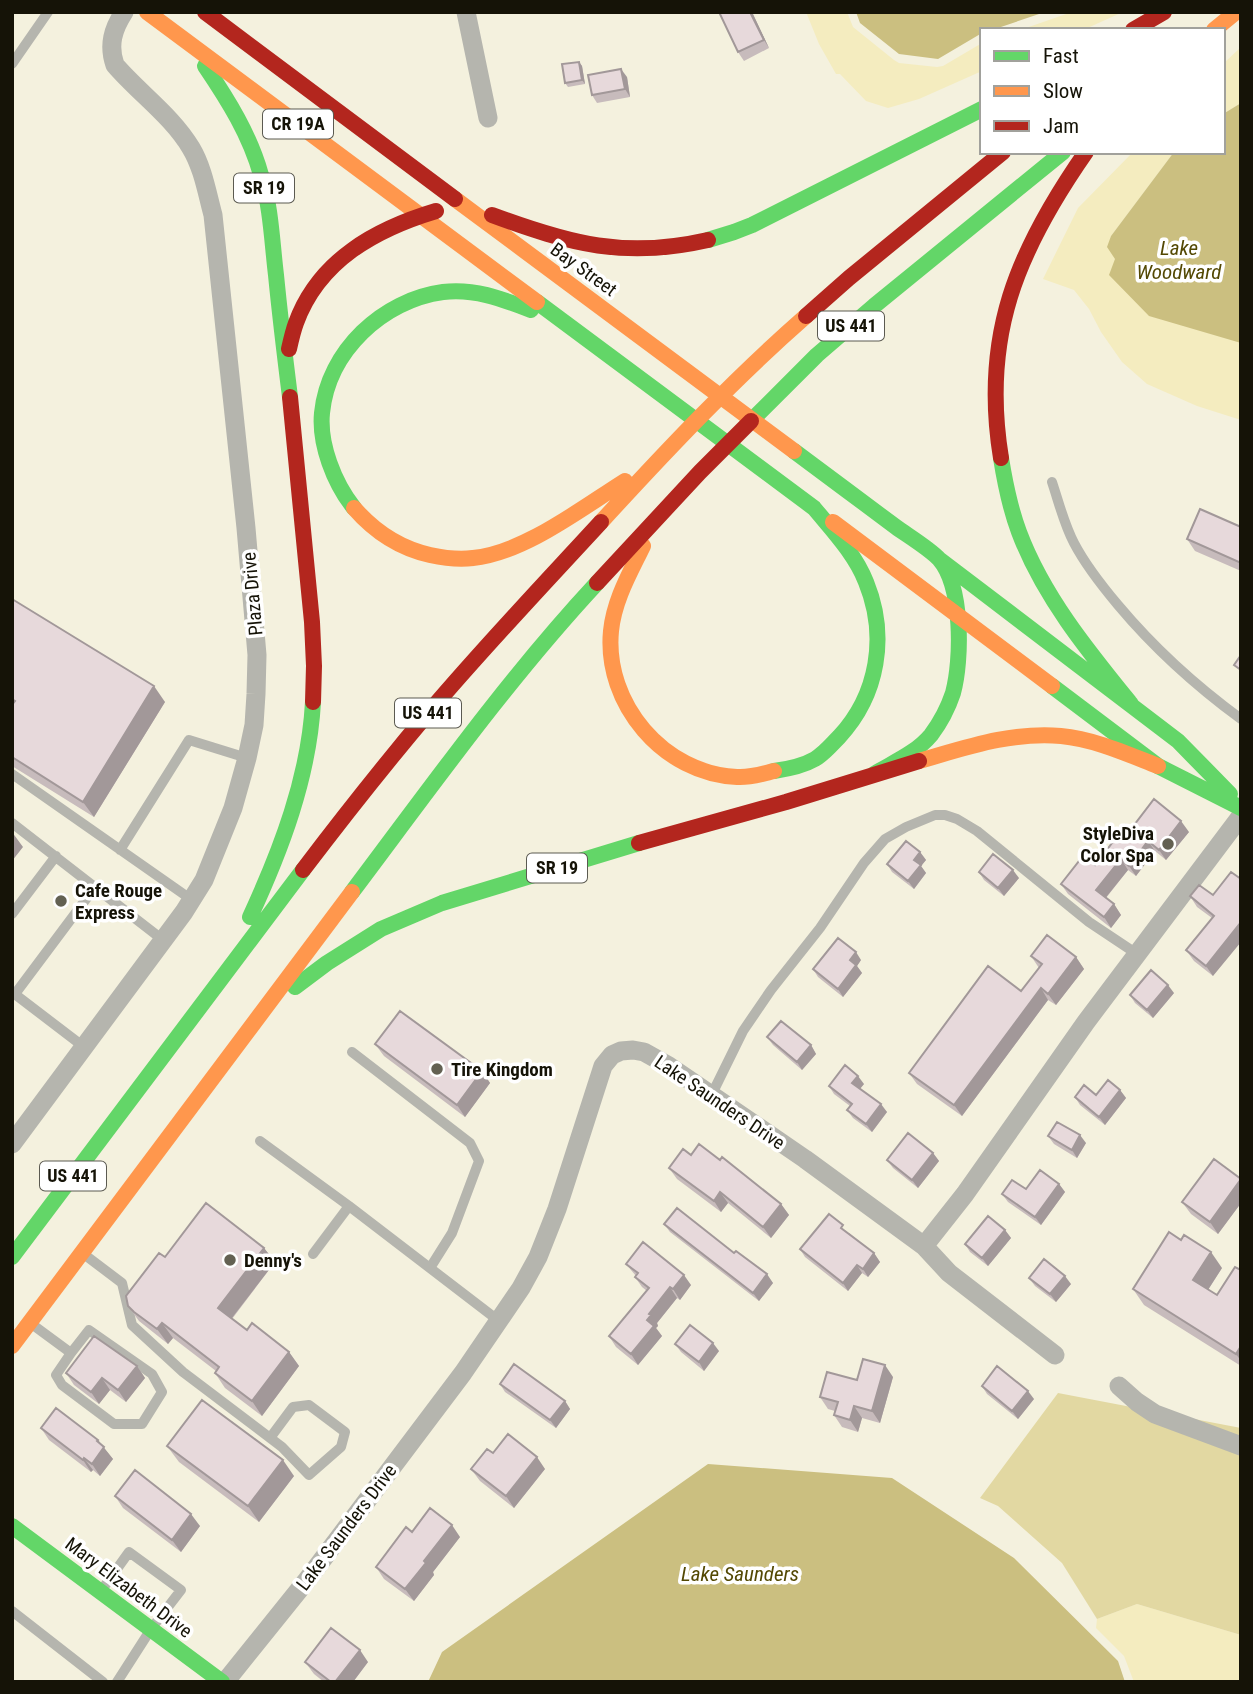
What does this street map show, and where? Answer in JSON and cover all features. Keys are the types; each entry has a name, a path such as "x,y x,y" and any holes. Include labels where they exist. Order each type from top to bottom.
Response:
{"main road":[{"name":"SR 19","path":"147,12 176,34 205,67 236,112 261,174 269,209 312,630 314,683 309,732 299,786 284,838 267,882 219,980"},
{"name":"Bay Street","path":"205,12 939,559"},
{"path":"1136,28 1164,12"},
{"path":"1155,28 1175,12"},
{"path":"1216,28 1236,12"},
{"name":"CR 19A","path":"176,34 1158,765 1241,806"},
{"path":"286,368 300,310 312,289 330,268 356,244 419,215 462,204 555,237 586,245 622,249 698,242 727,235 980,110"},
{"name":"US 441","path":"12,1257 344,816 429,712 501,630 729,387 849,278 1001,154"},
{"name":"US 441","path":"12,1346 446,765 513,680 585,596 655,519 817,355 1061,154"},
{"path":"1085,154 1063,184 1041,223 1022,264 1004,314 998,341 995,380 996,426 1011,510 1024,545 1063,616 1091,656 1131,704"},
{"path":"561,320 490,295 466,291 440,292 418,297 393,307 376,318 347,349 325,396 323,436 340,490 372,527 390,540 411,550 460,559 480,557 540,533 656,462"},
{"path":"655,519 620,595 611,629 610,646 619,690 636,722 663,750 690,765 710,772 725,776 750,777 785,770 821,755 854,721 870,691 876,663 874,607 865,581 814,508"},
{"name":"SR 19","path":"264,1012 327,963 362,940 442,903 874,774 910,753 928,738 942,718 951,699 956,677 958,616 955,595 939,559"},
{"name":"CR 19A","path":"939,559 1178,741 1241,806"},
{"path":"874,774 994,739 1021,736 1062,736 1096,743 1158,765"},
{"name":"Mary Elizabeth Drive","path":"12,1526 224,1682"}],"street":[{"name":"Plaza Drive","path":"12,1144 163,940 204,880 233,808 254,725 257,655 213,215 199,165 191,148 171,121 115,65 111,55 111,42 115,26 124,12"},
{"path":"466,12 488,118"},
{"path":"924,1246 965,1194 1086,1021 1241,816"},
{"name":"Lake Saunders Drive","path":"224,1682 307,1580 463,1374 522,1288 541,1250 571,1169 603,1066 612,1055 621,1051 644,1052 669,1066 805,1159 924,1246 949,1273 1055,1355"},
{"path":"1119,1386 1155,1414 1241,1446"}],"lane":[{"path":"12,64 48,12"},
{"path":"1052,482 1075,545 1096,579 1136,627 1179,669 1241,719"},
{"path":"120,850 189,740 247,758"},
{"path":"12,774 192,900"},
{"path":"712,1094 743,1031 771,990 820,928 864,863 885,839 906,827 935,816 944,815 957,819 977,831 1089,922 1136,954"},
{"path":"12,823 163,940"},
{"path":"12,914 56,856"},
{"path":"84,1047 13,993 96,887"},
{"path":"352,1052 470,1143 479,1161 452,1233 430,1269"},
{"path":"260,1141 499,1321"},
{"path":"313,1254 349,1206"},
{"path":"82,1253 122,1283 132,1325 183,1372 270,1438 282,1447 309,1475 341,1447 345,1432 309,1405 293,1407 270,1438"},
{"path":"30,1322 71,1353"},
{"path":"89,1330 152,1374 162,1392 142,1424 114,1424 62,1385 56,1375 71,1353 89,1330"},
{"path":"101,1591 129,1552 181,1590 151,1629 117,1682"},
{"path":"12,1611 103,1682"}],"shaded area":[{"path":"806,12 847,12 853,27 899,63 943,66 980,44 980,72 919,99 888,108 866,101 840,74 836,74 819,44"},
{"path":"1072,12 1123,12 1087,28 1026,28"},
{"path":"1241,47 1241,103 1225,113 1225,62"},
{"path":"1131,154 1172,154 1111,236 1108,247 1204,326 1241,343 1241,420 1197,406 1147,384 1122,362 1074,290 1043,279 1078,208"},
{"path":"1058,1393 1241,1428 1241,1635 1137,1604 1097,1619 1062,1563 998,1506 980,1498"},
{"path":"1137,1604 1241,1635 1241,1682 1134,1682 1124,1656 1096,1628 1097,1619"}],"water":[{"path":"856,12 1045,12 998,28 980,28 980,34 938,59 899,54 860,23"},
{"name":"Lake Woodward","path":"1241,103 1241,343 1149,316 1109,275 1115,259 1107,247 1111,236 1172,154 1225,154 1225,113"},
{"name":"Lake Saunders","path":"708,1464 892,1478 1014,1558 1118,1661 1125,1682 428,1682 442,1652"}],"building":[{"path":"719,12 750,12 764,40 738,52"},
{"path":"579,62 582,80 565,83 562,64"},
{"path":"621,69 625,89 592,95 588,75"},
{"path":"1200,509 1241,527 1241,563 1187,539"},
{"path":"12,599 154,686 83,802 12,757 12,705 15,701 12,699"},
{"path":"1241,655 1241,670 1234,665"},
{"path":"1154,799 1181,821 1159,850 1148,841 1129,866 1121,859 1096,890 1114,904 1104,917 1061,884 1083,856 1095,865 1126,825 1131,829"},
{"path":"906,841 920,852 914,860 921,865 908,881 887,864"},
{"path":"993,854 1013,870 998,888 979,872"},
{"path":"1231,872 1241,879 1241,922 1206,966 1186,950 1214,916 1190,896 1199,885 1213,895"},
{"path":"1047,935 1076,957 1048,994 1041,988 954,1105 909,1073 988,966 1021,991 1042,964 1031,956"},
{"path":"838,938 856,952 850,960 856,965 838,989 813,969"},
{"path":"1151,970 1168,985 1147,1010 1130,995"},
{"name":"Tire Kingdom","path":"400,1011 482,1071 457,1105 375,1044"},
{"path":"781,1021 811,1045 797,1062 767,1037"},
{"path":"845,1065 858,1076 852,1083 881,1104 866,1124 847,1110 852,1104 829,1086"},
{"path":"1108,1080 1120,1090 1099,1117 1075,1097 1084,1085 1096,1095"},
{"path":"1057,1122 1080,1135 1072,1150 1048,1136"},
{"path":"908,1133 933,1153 912,1180 887,1160"},
{"path":"699,1144 720,1160 722,1157 781,1204 763,1227 720,1192 714,1201 669,1168 683,1149 691,1155"},
{"path":"1214,1159 1241,1179 1210,1222 1182,1202"},
{"path":"1040,1170 1059,1184 1035,1217 1002,1194 1012,1180 1026,1189"},
{"path":"206,1203 264,1248 218,1308 247,1330 252,1323 289,1352 252,1401 215,1373 219,1367 162,1323 157,1329 128,1306 126,1296 159,1253 165,1257"},
{"path":"677,1208 734,1253 736,1251 767,1274 753,1293 664,1224"},
{"path":"829,1214 843,1225 841,1228 874,1253 863,1269 857,1265 843,1283 800,1249"},
{"path":"988,1216 1005,1230 982,1258 965,1244"},
{"path":"1169,1232 1181,1240 1184,1235 1211,1252 1193,1280 1217,1295 1235,1267 1241,1270 1241,1346 1236,1354 1133,1289"},
{"path":"643,1242 684,1275 673,1289 670,1287 649,1314 651,1315 647,1320 654,1326 631,1354 609,1336 649,1288 635,1277 638,1273 626,1264"},
{"path":"1044,1259 1065,1276 1050,1294 1029,1278"},
{"path":"690,1325 713,1343 699,1362 675,1344"},
{"path":"94,1336 137,1366 118,1390 102,1378 91,1392 66,1373"},
{"path":"863,1359 885,1365 872,1411 854,1406 850,1420 834,1415 838,1402 820,1397 827,1372 857,1380"},
{"path":"514,1364 565,1401 550,1420 500,1384"},
{"path":"997,1366 1028,1391 1012,1411 982,1386"},
{"path":"202,1400 283,1460 248,1506 167,1446"},
{"path":"56,1408 104,1447 92,1464 41,1428"},
{"path":"508,1434 537,1457 506,1496 471,1469 487,1449 493,1453"},
{"path":"135,1470 191,1514 172,1540 115,1496"},
{"path":"430,1508 452,1525 405,1589 376,1567 406,1527 412,1532"},
{"path":"331,1628 360,1650 335,1682 331,1682 305,1662"}],"traffic: fast":[{"path":"205,66 245,132 264,187 271,225 290,397"},
{"path":"708,240 752,225 980,110"},
{"path":"751,421 817,355 1061,154"},
{"path":"354,508 329,463 323,437 322,413 326,390 335,369 362,332 380,317 400,306 443,292 477,293 531,310"},
{"path":"537,302 814,508 856,562 873,602 877,623 875,664 863,703 839,737 822,754 800,765 774,771"},
{"path":"794,451 935,555 947,571 953,587 959,643 956,679 949,704 938,725 919,747 874,774"},
{"path":"1001,458 1008,495 1029,556 1054,601 1131,704"},
{"path":"939,559 1178,741 1230,794"},
{"path":"352,892 501,696 597,583"},
{"path":"1052,686 1158,766 1241,808"},
{"path":"250,917 292,812 306,758 313,702"},
{"path":"295,987 381,929 442,903 639,843"},
{"path":"12,1257 303,870"},
{"path":"12,1526 222,1682"}],"traffic: slow":[{"path":"147,12 537,302"},
{"path":"1216,28 1236,12"},
{"path":"455,199 794,451"},
{"path":"601,522 700,416 806,316"},
{"path":"354,508 379,531 408,548 441,557 467,559 512,548 532,539 625,481"},
{"path":"833,522 1052,686"},
{"path":"643,546 619,598 611,631 611,658 617,684 629,708 644,730 663,749 686,763 710,773 737,777 774,771"},
{"path":"919,761 1006,738 1042,735 1086,740 1158,766"},
{"path":"12,1346 352,892"}],"traffic: jam":[{"path":"205,12 455,199"},
{"path":"1136,28 1164,12"},
{"path":"806,316 1001,154"},
{"path":"1001,458 996,414 996,373 1010,296 1041,224 1085,154"},
{"path":"289,349 306,301 319,281 335,265 371,238 392,227 436,211"},
{"path":"492,215 547,234 598,246 650,248 708,240"},
{"path":"290,397 312,622 313,702"},
{"path":"597,583 751,421"},
{"path":"303,870 429,712 601,522"},
{"path":"639,843 919,761"}],"place":[{"name":"StyleDiva Color Spa","path":"1168,844"},
{"name":"Cafe Rouge Express","path":"61,901"},
{"name":"Tire Kingdom","path":"437,1069"},
{"name":"Denny's","path":"230,1260"}]}
